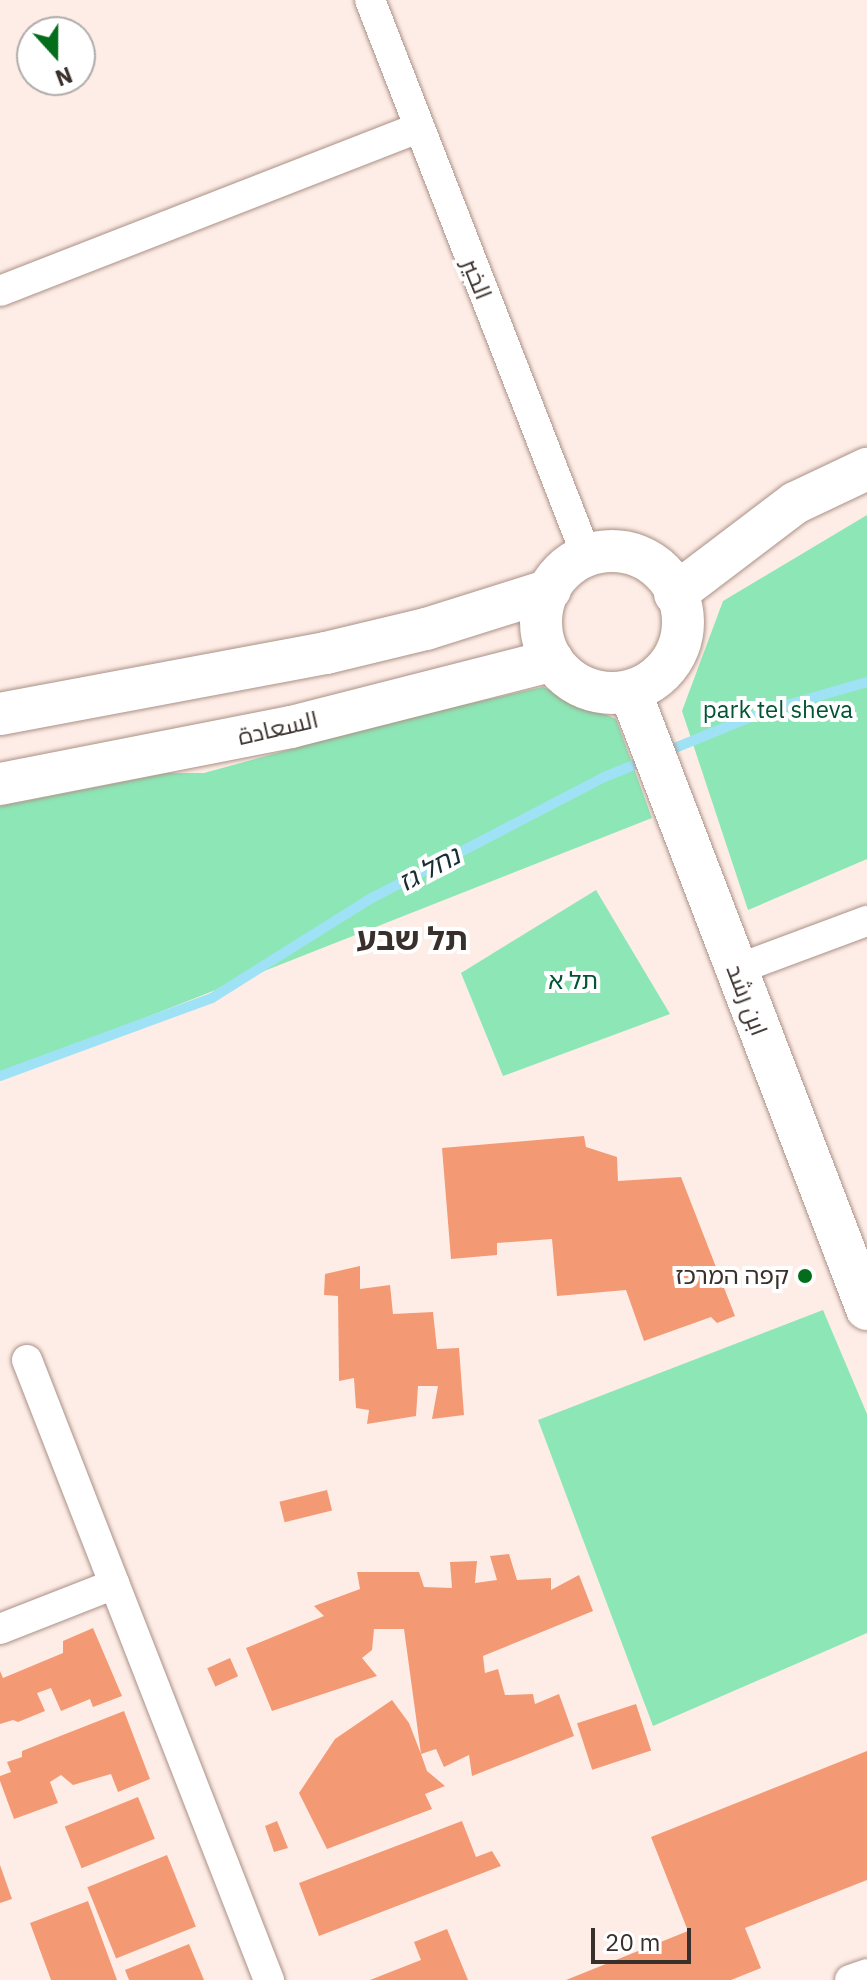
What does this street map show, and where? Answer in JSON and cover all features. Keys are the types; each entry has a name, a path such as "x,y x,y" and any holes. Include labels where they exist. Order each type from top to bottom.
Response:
{"street":[{"name":"الخير","path":"370,0 417,128 587,557"},
{"path":"0,291 417,128"},
{"path":"675,594 795,503 867,469"},
{"path":"599,552 625,552 639,558 662,572 683,613 677,650 664,671 630,691 605,693 582,687 558,669 545,648 541,624 543,603 555,578 573,562 587,557 599,552"},
{"path":"0,714 326,653 426,629 550,590"},
{"name":"السعادة","path":"0,784 291,727 553,660"},
{"name":"ابن رشد","path":"630,691 867,1309"},
{"path":"735,970 867,921"},
{"path":"27,1360 269,1980"},
{"path":"0,1629 115,1584"},
{"path":"850,1980 867,1974"}],"green space":[{"name":"park tel sheva","path":"867,515 867,859 748,910 682,711 723,601"},
{"path":"543,687 616,719 652,818 0,1075 0,806 168,773 204,773 409,717"},
{"name":"תל א","path":"596,890 670,1014 503,1076 461,973"},
{"path":"823,1310 867,1414 867,1633 653,1726 538,1420"}],"building":[{"path":"584,1136 586,1147 617,1157 618,1181 681,1177 735,1316 717,1323 711,1317 644,1341 626,1290 557,1296 552,1239 497,1243 497,1255 451,1259 442,1148"},
{"path":"360,1266 360,1289 390,1285 393,1314 433,1312 437,1349 459,1348 464,1415 432,1419 438,1386 418,1386 416,1416 367,1424 369,1410 356,1408 354,1378 339,1381 338,1296 324,1295 325,1274"},
{"path":"327,1490 332,1510 285,1522 279,1502"},
{"path":"509,1554 517,1580 551,1578 551,1590 579,1575 593,1611 483,1656 485,1673 498,1669 505,1695 533,1694 535,1704 559,1694 574,1736 472,1776 469,1755 444,1767 436,1749 421,1754 404,1629 374,1629 372,1650 362,1658 377,1676 272,1711 246,1648 324,1616 314,1606 360,1589 357,1572 419,1572 424,1587 452,1588 450,1562 477,1561 475,1583 497,1580 490,1556"},
{"path":"93,1628 122,1696 93,1707 90,1699 61,1711 51,1688 37,1693 45,1711 18,1722 13,1720 0,1724 0,1671 3,1678 63,1653 63,1641"},
{"path":"230,1658 238,1676 215,1686 207,1668"},
{"path":"392,1700 409,1723 427,1771 445,1786 425,1794 432,1809 327,1849 299,1793 335,1739"},
{"path":"636,1704 651,1751 592,1770 577,1723"},
{"path":"124,1711 150,1779 118,1792 111,1774 73,1785 61,1775 50,1782 58,1803 14,1819 0,1781 0,1776 11,1772 7,1762 22,1757 22,1751"},
{"path":"867,1751 867,1880 745,1928 761,1968 731,1980 566,1980 688,1931 651,1837"},
{"path":"138,1797 155,1839 82,1868 65,1827"},
{"path":"277,1821 288,1848 274,1852 265,1826"},
{"path":"462,1821 476,1857 492,1851 501,1866 319,1936 299,1883"},
{"path":"167,1855 196,1926 116,1959 87,1887"},
{"path":"0,1865 12,1899 0,1903"},
{"path":"88,1901 117,1980 51,1980 30,1923"},
{"path":"447,1929 468,1980 370,1980 421,1960 414,1942"},
{"path":"189,1944 204,1980 129,1980 125,1970"}],"waterway":[{"name":"נחל גז","path":"665,752 763,712 867,682"},
{"name":"נחל גז","path":"0,1076 212,998 368,900 602,778 646,760"}],"place":[{"name":"קפה המרכז","path":"805,1276"}],"district":[{"name":"תל שבע","path":"412,938"}]}
